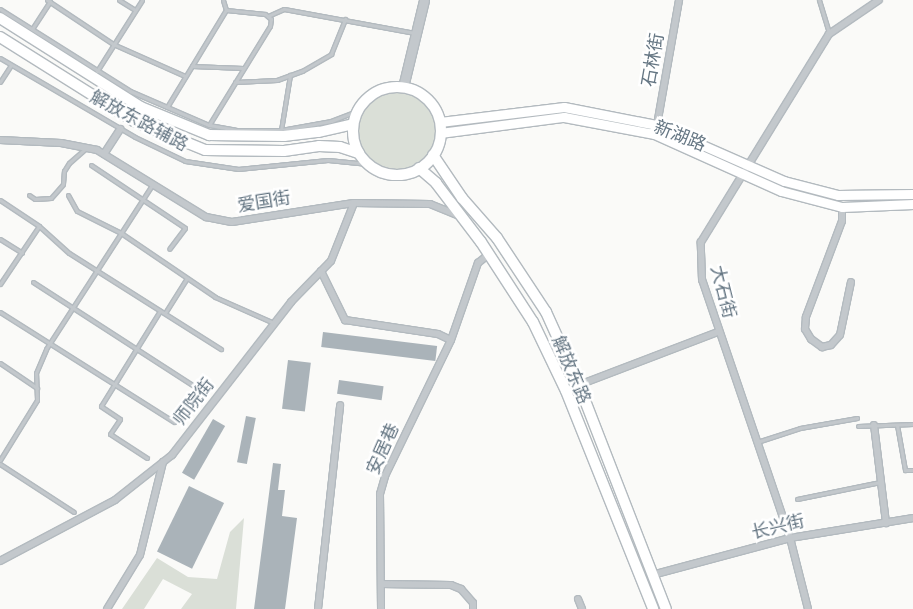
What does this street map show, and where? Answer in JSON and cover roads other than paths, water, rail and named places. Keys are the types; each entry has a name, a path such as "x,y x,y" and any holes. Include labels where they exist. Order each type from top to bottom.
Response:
{"main road":[{"path":"0,18 141,107 208,135 284,136 319,132 353,124"},
{"path":"0,37 134,121 205,150 284,151 320,146 340,147 359,153"},
{"path":"403,87 427,99 440,122 440,133 433,155 419,168 392,174 368,164 359,153 353,137 353,124 357,111 376,92 403,87"},
{"name":"新湖路","path":"440,122 564,107 656,125 784,182 838,195 913,194"},
{"name":"新湖路","path":"440,133 564,117 654,134 781,191 842,207 913,204"},
{"name":"解放东路","path":"433,155 462,198 498,238 546,312 579,385 666,609"},
{"name":"解放东路","path":"419,168 436,183 489,254 532,322 566,391 653,609"}],"street":[{"path":"403,87 424,0"},
{"name":"石林街","path":"656,125 679,0"},
{"name":"大石街","path":"808,609 790,538 718,332 702,280 701,242 747,164 829,34 879,0"},
{"path":"104,154 120,129"},
{"name":"爱国街","path":"0,140 15,138 88,147 104,154 206,218 232,222 354,203 430,204 461,216"},
{"name":"师院街","path":"0,561 115,500 172,455 275,323 331,261 354,203"},
{"path":"842,207 842,221 806,317 805,329 811,339 822,347 831,345 840,335 851,282"},
{"name":"安居巷","path":"381,609 380,494 385,476 451,340 478,264 489,254"},
{"path":"321,271 345,320 438,334 451,340"},
{"path":"579,385 718,332"},
{"path":"318,609 340,405"},
{"path":"874,425 886,523"},
{"path":"107,609 140,555 163,462"},
{"name":"长兴街","path":"652,575 790,538 913,518"},
{"path":"381,584 451,584 461,589 473,603 473,609"},
{"path":"578,599 582,609"}],"lane":[{"path":"32,30 49,0 113,44 185,76"},
{"path":"119,0 136,10"},
{"path":"97,71 142,0"},
{"path":"167,107 226,10 223,0"},
{"path":"819,0 829,34"},
{"name":"解放东路辅路","path":"0,9 130,92 209,125 236,130 281,130 331,121 357,111"},
{"path":"226,10 268,16 284,9 416,33"},
{"path":"209,125 270,26 268,16"},
{"path":"235,82 277,80 331,54 345,19"},
{"name":"解放东路辅路","path":"0,58 120,129 185,161 229,168 328,160 368,164"},
{"path":"0,82 11,65"},
{"path":"191,66 243,68"},
{"path":"281,130 290,75"},
{"path":"29,195 35,199 51,198 63,184 64,171 69,163 88,147"},
{"path":"91,165 143,198 185,228 169,249"},
{"path":"0,460 37,400 36,373 48,344 152,184"},
{"path":"68,195 77,211 121,233 215,297 275,323"},
{"path":"0,200 39,226 59,245 96,271 221,349"},
{"path":"0,284 39,226"},
{"path":"0,239 22,253"},
{"path":"165,313 187,278"},
{"path":"32,282 200,390"},
{"path":"147,458 110,434 120,419 101,406 160,311"},
{"path":"0,312 174,422"},
{"path":"0,363 37,388"},
{"path":"757,442 800,428 857,418"},
{"path":"896,424 905,470 913,470"},
{"path":"858,426 913,424"},
{"path":"0,464 74,512"},
{"path":"797,498 881,482"}]}
